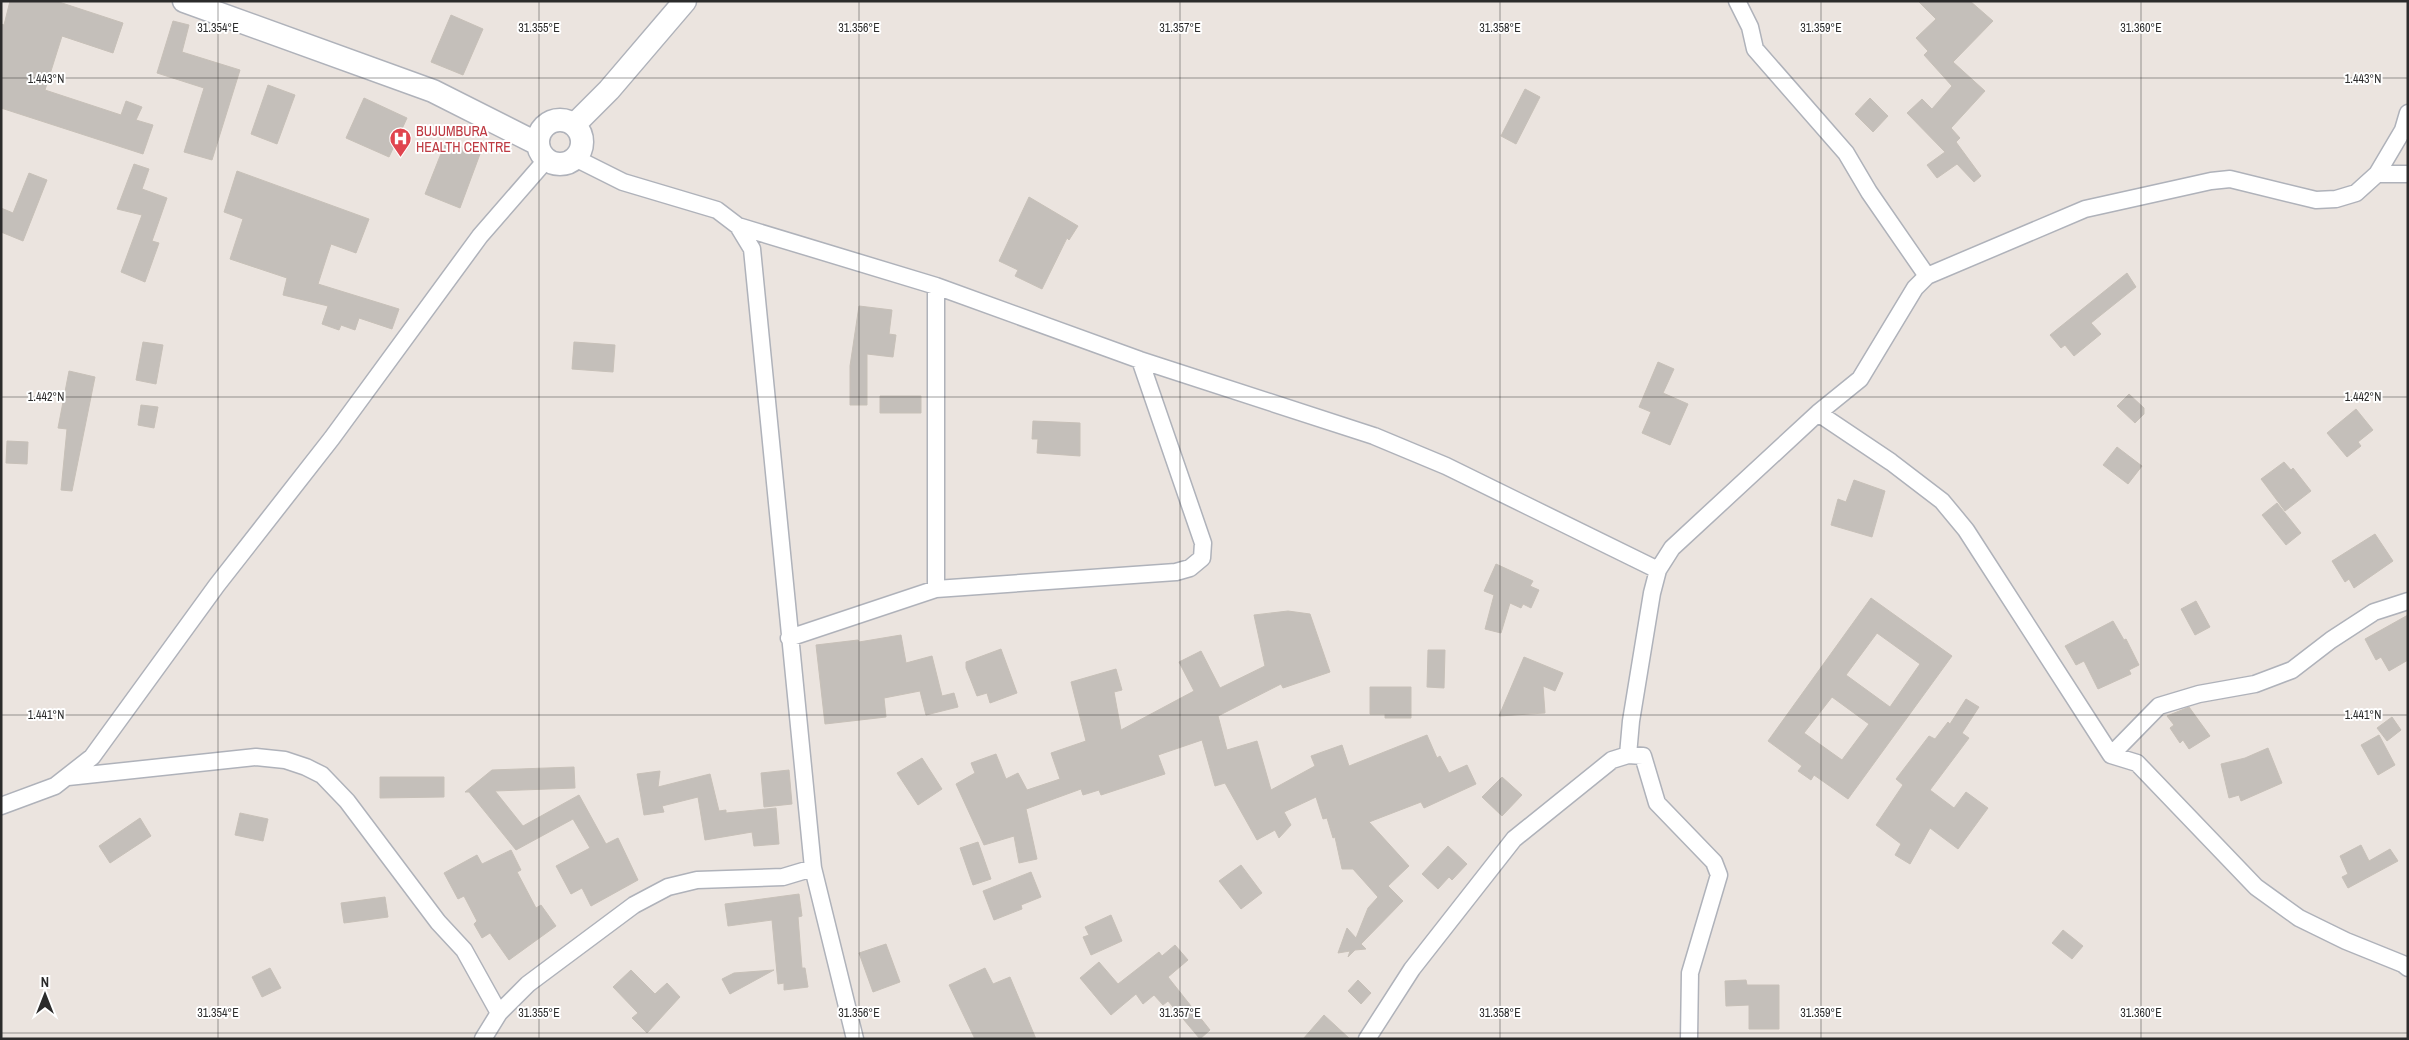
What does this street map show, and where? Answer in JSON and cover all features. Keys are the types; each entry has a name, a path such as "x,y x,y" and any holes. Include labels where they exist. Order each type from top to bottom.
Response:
{"street":[{"path":"1,806 55,786 92,757 217,585 332,438 543,152 541,132 549,123 562,120 574,125 582,137 580,152 575,158 561,164 543,152 434,91 184,1"},
{"path":"574,125 609,90 684,1"},
{"path":"1737,1 1750,27 1756,49 1846,153 1869,192 1927,276"},
{"path":"1628,755 1650,603 1658,570 1672,548 1818,413 1860,379 1915,288 1927,276 2085,209 2211,181 2230,179 2296,197 2316,200 2336,199 2356,193 2377,174 2403,130 2408,113"},
{"path":"575,158 623,182 717,210 738,226 936,286 1140,360 1374,436 1446,466 1658,570"},
{"path":"2377,174 2408,174"},
{"path":"738,226 752,250 813,868 855,1039"},
{"path":"936,286 936,588"},
{"path":"789,638 936,588 1176,572 1190,568 1202,558 1203,543 1140,360"},
{"path":"1818,413 1891,462 1942,501 1966,530 2112,755 2137,763 2256,886 2299,918 2346,941 2403,964 2408,968"},
{"path":"2112,755 2159,706 2199,694 2255,684 2292,670 2331,640 2374,612 2408,601"},
{"path":"1367,1039 1412,969 1514,839 1612,760 1628,755 1643,756 1657,803 1714,862 1719,875 1690,973 1689,1039"},
{"path":"68,777 256,757 285,760 306,766 322,775 347,801 438,922 464,950 500,1013"},
{"path":"483,1039 500,1013 528,984 634,905 668,887 697,880 783,877 813,868"}],"building":[{"path":"10,1 56,1 123,23 113,53 62,36 45,90 121,115 126,101 142,107 136,120 153,125 143,154 1,108 1,24 4,25"},
{"path":"1918,1 1970,1 1993,21 1953,62 1985,91 1951,128 1960,138 1956,142 1981,176 1974,182 1957,164 1937,178 1927,165 1945,152 1907,113 1922,99 1932,109 1952,86 1924,55 1928,51 1916,38 1936,19"},
{"path":"451,15 483,29 463,75 431,62"},
{"path":"173,21 189,25 182,52 240,70 212,160 184,152 204,88 157,73"},
{"path":"268,85 295,95 277,144 251,134"},
{"path":"1525,89 1540,97 1516,144 1501,136"},
{"path":"364,98 407,118 389,157 346,138"},
{"path":"1870,98 1888,116 1873,132 1855,114"},
{"path":"446,141 480,154 460,208 425,194"},
{"path":"134,164 149,169 142,189 167,198 152,241 159,243 145,282 121,272 142,215 117,209"},
{"path":"237,171 369,219 356,253 331,244 318,284 399,309 392,329 359,318 355,330 341,325 339,330 322,324 328,306 283,295 287,278 230,259 243,219 224,212"},
{"path":"29,173 47,180 23,241 1,232 1,208 13,213"},
{"path":"1029,197 1078,226 1069,240 1067,238 1042,289 1015,276 1018,270 999,261"},
{"path":"2127,273 2136,287 2091,323 2101,334 2074,356 2065,345 2061,348 2050,335"},
{"path":"859,306 892,310 889,334 896,335 893,357 867,354 867,405 850,405 850,366"},
{"path":"143,342 163,345 156,384 136,380"},
{"path":"574,342 615,345 613,372 572,369"},
{"path":"1658,362 1674,369 1663,393 1688,404 1670,445 1642,433 1651,412 1639,407"},
{"path":"69,371 95,377 72,491 61,490 67,429 58,428"},
{"path":"2129,394 2144,408 2144,414 2135,423 2117,406"},
{"path":"880,396 921,396 921,413 880,413"},
{"path":"141,405 158,407 154,428 138,425"},
{"path":"2356,409 2373,430 2358,442 2361,446 2347,457 2327,433"},
{"path":"1033,421 1080,423 1080,456 1037,453 1038,439 1032,439"},
{"path":"7,441 28,442 27,464 6,463"},
{"path":"2117,447 2142,466 2128,484 2103,465"},
{"path":"2284,462 2291,470 2293,468 2311,491 2285,511 2261,479"},
{"path":"1854,480 1885,491 1872,537 1831,525 1838,499 1846,502"},
{"path":"2277,503 2301,533 2286,545 2262,515"},
{"path":"2375,534 2393,561 2354,588 2349,579 2345,582 2332,561"},
{"path":"1496,564 1533,581 1530,586 1539,590 1531,608 1523,604 1521,608 1510,603 1501,633 1485,629 1494,595 1484,591"},
{"path":"1871,598 1952,656 1848,799 1814,775 1811,780 1798,771 1802,766 1768,741","holes":["1877,633 1920,664 1890,707 1846,675","1832,697 1869,724 1842,760 1804,733"]},
{"path":"2196,601 2210,627 2195,635 2181,609"},
{"path":"1288,611 1310,614 1330,672 1283,688 1281,684 1218,716 1227,750 1257,741 1271,790 1315,766 1311,756 1342,745 1349,766 1427,735 1437,758 1440,756 1449,773 1467,765 1476,784 1424,808 1421,802 1369,822 1409,866 1388,886 1403,901 1361,944 1366,949 1355,950 1348,957 1350,951 1338,953 1347,928 1356,938 1368,908 1378,897 1353,869 1342,869 1335,837 1333,838 1327,818 1323,819 1316,797 1284,812 1291,825 1279,838 1275,830 1257,840 1225,783 1215,786 1202,740 1158,755 1165,774 1101,795 1099,790 1083,795 1081,789 1026,809 1037,859 1019,863 1014,836 984,845 956,784 975,773 971,763 996,754 1006,779 1018,773 1027,790 1060,779 1051,753 1086,741 1071,682 1116,669 1122,690 1114,692 1121,730 1194,691 1179,662 1201,651 1220,688 1265,666 1254,615"},
{"path":"2408,615 2408,660 2389,671 2381,657 2376,660 2365,639"},
{"path":"2113,621 2124,640 2126,639 2139,665 2129,670 2131,674 2098,689 2084,661 2076,665 2065,646"},
{"path":"901,635 906,663 932,656 942,696 954,693 958,707 926,715 920,691 884,698 886,717 825,724 816,645 858,640 859,642"},
{"path":"1001,649 1017,693 990,703 987,693 977,696 966,668 966,662"},
{"path":"1428,650 1445,650 1444,688 1427,687"},
{"path":"1524,657 1563,673 1555,691 1543,686 1545,713 1499,716"},
{"path":"1370,687 1411,687 1411,718 1385,718 1385,714 1370,714"},
{"path":"1966,699 1979,707 1962,733 1969,738 1930,790 1954,808 1966,792 1988,808 1958,849 1930,828 1910,864 1895,855 1901,844 1876,825 1903,785 1896,779 1929,736 1935,739 1948,722 1950,724"},
{"path":"2189,707 2210,736 2189,749 2183,740 2180,743 2170,728 2174,725 2167,716"},
{"path":"2392,717 2401,730 2387,741 2377,728"},
{"path":"2379,735 2395,765 2378,775 2361,745"},
{"path":"2268,748 2282,783 2241,801 2239,795 2229,798 2221,764 2245,758"},
{"path":"922,758 942,789 918,805 897,773"},
{"path":"574,767 575,788 495,791 523,826 579,795 606,844 618,838 638,880 591,906 582,888 571,894 556,866 590,848 573,819 516,850 469,792 465,792 492,770"},
{"path":"789,770 792,804 764,807 761,773"},
{"path":"660,771 658,787 710,774 719,811 726,810 726,813 776,808 779,844 754,846 752,832 705,840 698,797 662,806 664,812 644,815 637,774"},
{"path":"380,777 444,777 444,797 380,798"},
{"path":"1502,777 1522,795 1502,816 1482,797"},
{"path":"240,813 268,819 263,841 235,835"},
{"path":"140,818 151,836 110,863 99,846"},
{"path":"978,842 991,879 973,885 960,848"},
{"path":"2361,845 2369,861 2390,849 2398,861 2348,888 2342,877 2348,874 2340,856"},
{"path":"1448,846 1467,864 1452,880 1449,877 1438,889 1422,874"},
{"path":"511,850 521,870 517,872 536,908 541,905 556,926 509,960 490,933 482,938 474,924 477,921 464,896 458,899 444,873 477,855 482,864"},
{"path":"1241,865 1262,893 1241,909 1219,881"},
{"path":"1031,872 1041,897 1021,905 1022,909 994,920 983,891"},
{"path":"799,894 802,916 798,917 802,968 805,968 808,987 784,990 784,983 778,984 772,920 728,926 725,904"},
{"path":"385,897 388,917 344,923 341,903"},
{"path":"1111,915 1122,941 1091,955 1083,937 1089,935 1085,927"},
{"path":"2063,930 2083,946 2072,959 2052,943"},
{"path":"886,944 900,982 873,992 859,953"},
{"path":"1175,945 1188,960 1168,977 1210,1030 1200,1039 1168,1001 1163,1005 1154,995 1143,1004 1136,994 1111,1015 1080,978 1099,962 1118,984 1159,952 1162,956"},
{"path":"270,968 281,988 262,997 252,977"},
{"path":"985,968 993,984 1010,977 1036,1039 975,1039 949,985"},
{"path":"631,970 655,994 667,983 680,997 647,1033 632,1018 638,1013 613,987"},
{"path":"774,970 730,994 722,979 734,973"},
{"path":"1358,980 1371,993 1361,1004 1348,991"},
{"path":"1746,980 1747,985 1779,985 1779,1029 1749,1029 1749,1005 1726,1006 1725,981"},
{"path":"1324,1015 1350,1039 1303,1039"}],"place":[{"name":"BUJUMBURA HEALTH CENTRE","path":"400,158"}]}
